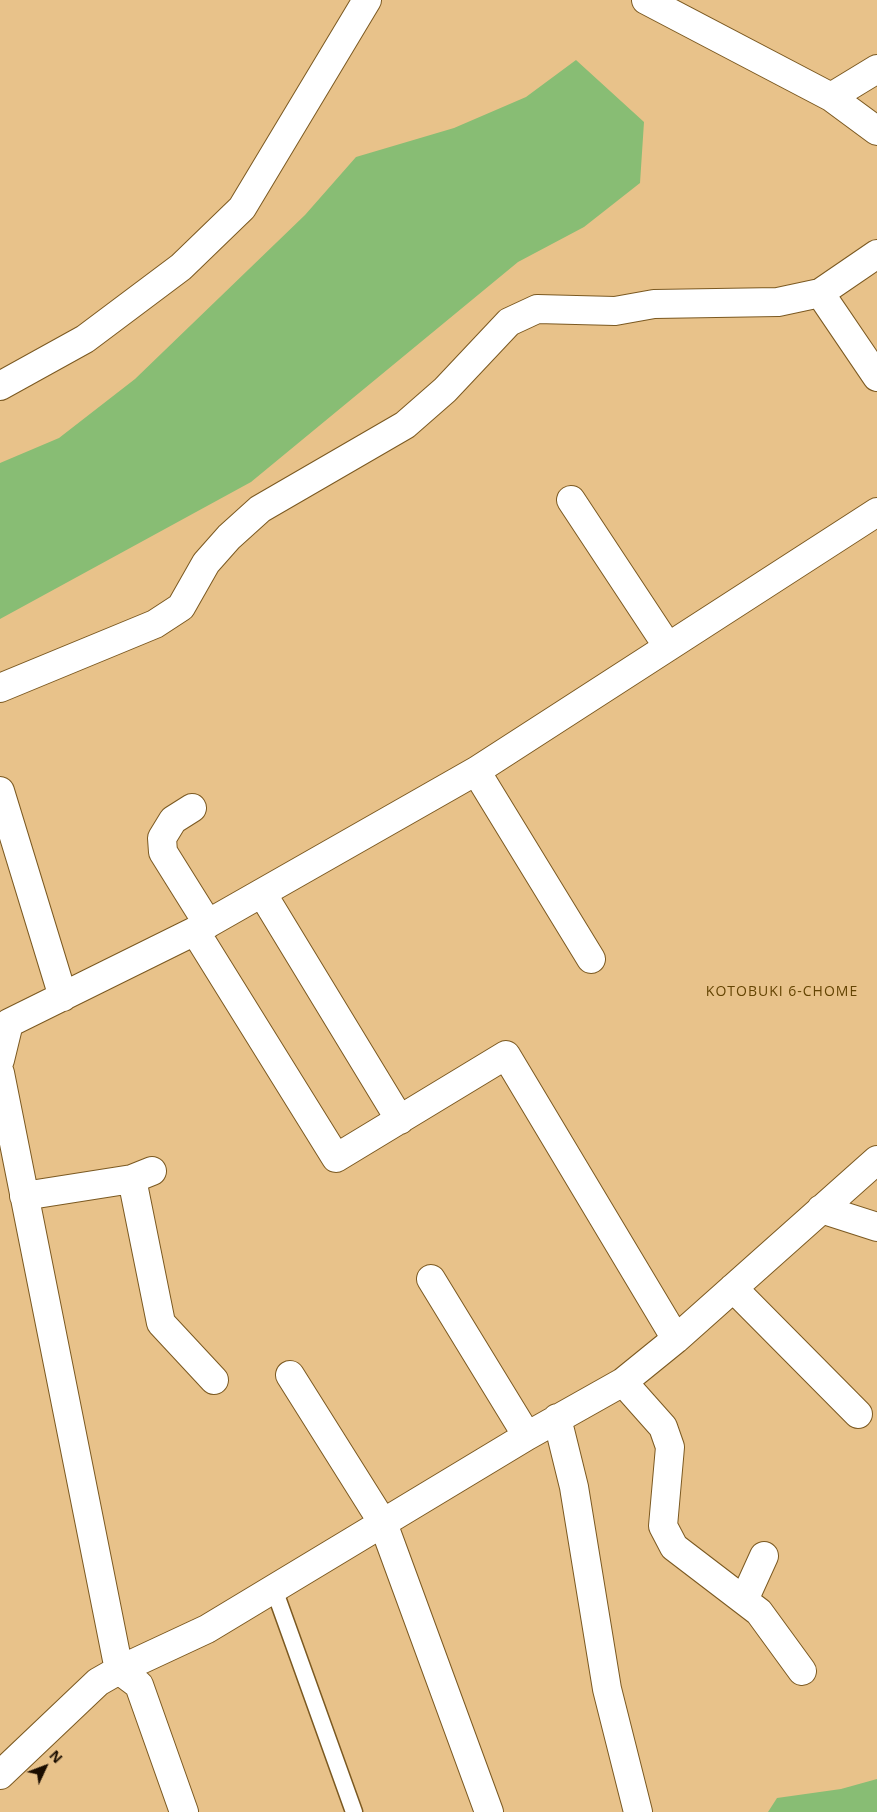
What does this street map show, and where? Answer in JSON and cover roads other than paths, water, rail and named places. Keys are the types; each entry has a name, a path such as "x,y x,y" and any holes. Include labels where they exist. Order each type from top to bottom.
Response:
{"street":[{"path":"0,386 85,339 181,267 242,208 367,0"},
{"path":"646,0 831,97 877,131"},
{"path":"831,97 877,69"},
{"path":"0,688 155,624 181,607 206,563 229,537 260,509 405,424 445,390 509,322 537,309 615,311 654,304 778,302 820,293 877,254"},
{"path":"820,293 877,378"},
{"path":"572,500 668,647"},
{"path":"0,1060 9,1023 201,927 476,771 877,512"},
{"path":"476,771 591,959"},
{"path":"0,792 63,997"},
{"path":"192,808 173,820 162,838 163,852 201,927 336,1158 506,1055 676,1339"},
{"path":"262,893 400,1120"},
{"path":"0,1073 119,1670 139,1685 184,1812"},
{"path":"0,1775 98,1682 119,1670 207,1629 557,1418 623,1382 676,1339 877,1160"},
{"path":"24,1196 142,1175 161,1323 214,1380"},
{"path":"821,1209 877,1227"},
{"path":"431,1280 527,1436"},
{"path":"733,1288 858,1414"},
{"path":"290,1375 383,1523 489,1812"},
{"path":"623,1382 663,1426 670,1447 663,1526 674,1547 759,1612 802,1671"},
{"path":"557,1418 574,1488 607,1690 638,1812"},
{"path":"744,1600 764,1556"}],"lane":[{"path":"274,1589 354,1812"}],"district":[{"name":"KOTOBUKI 6-CHOME","path":"782,992"}]}
